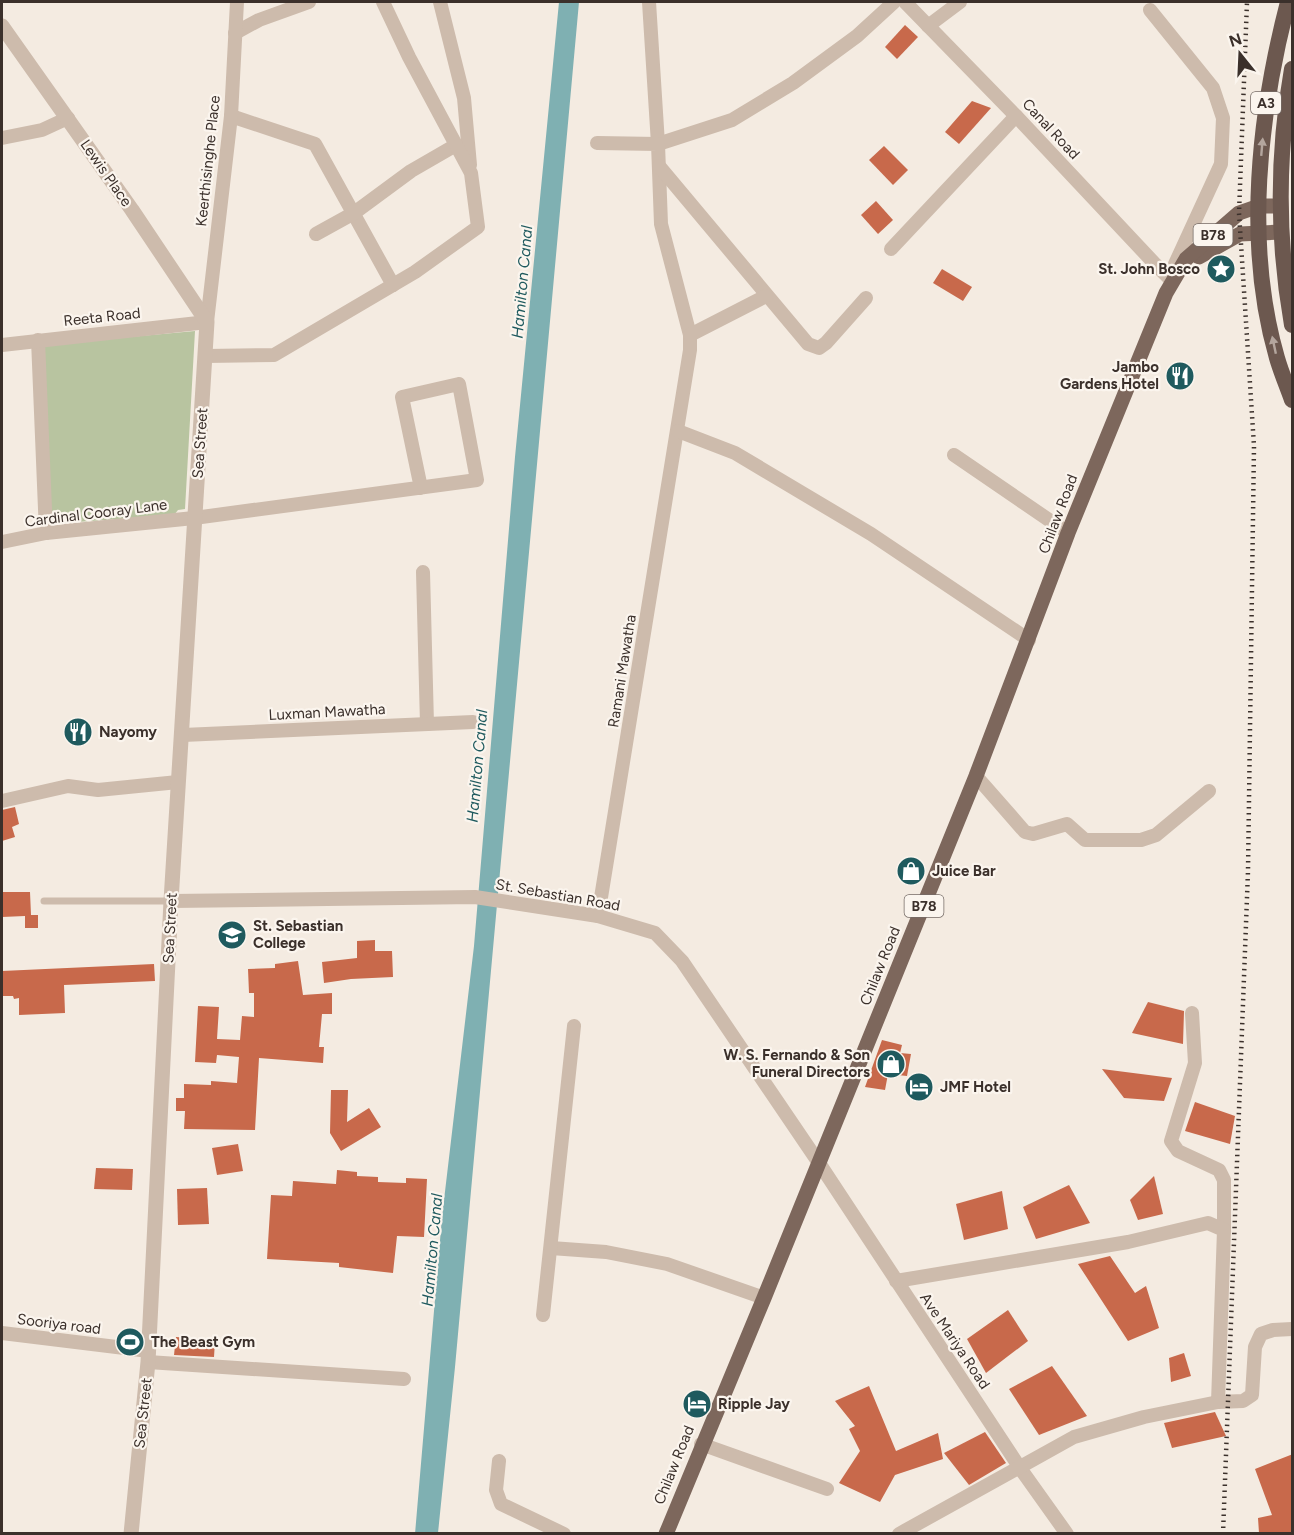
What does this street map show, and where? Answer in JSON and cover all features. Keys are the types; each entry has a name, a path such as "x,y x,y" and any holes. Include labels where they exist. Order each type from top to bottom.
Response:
{"highway":[{"name":"A3","path":"1288,2 1269,86 1260,165 1259,232 1265,305 1277,358 1293,400"},
{"name":"A3","path":"1293,69 1285,120 1280,206 1285,279 1293,325"}],"main road":[{"path":"1259,206 1280,206"},
{"name":"Chilaw Road","path":"666,1533 701,1444 764,1299 976,776 1068,533 1174,278 1186,259 1239,213 1259,206"},
{"name":"Chilaw Road","path":"1174,278 1206,252 1240,234 1280,232"}],"street":[{"name":"Keerthisinghe Place","path":"207,322 231,116 237,2"},
{"path":"235,33 260,20 309,2"},
{"path":"383,2 409,57 471,173"},
{"path":"206,357 274,355 393,285 478,227 464,99 440,2"},
{"name":"Ramani Mawatha","path":"598,916 690,350 690,334 661,224 649,2"},
{"path":"597,143 658,144 732,120 794,83 857,36 894,2"},
{"name":"Canal Road","path":"905,2 1017,116 1135,244 1174,278"},
{"path":"928,26 960,2"},
{"path":"1150,10 1213,88 1223,118 1221,164 1175,264 1174,278"},
{"name":"Lewis Place","path":"2,26 68,118 207,322"},
{"path":"231,116 315,144 393,285"},
{"path":"891,249 1017,116"},
{"path":"2,138 42,130 68,118"},
{"path":"316,234 354,213 411,171 456,145"},
{"path":"659,166 808,344 819,348 826,344 866,298"},
{"path":"690,334 766,296"},
{"name":"Reeta Road","path":"2,345 207,322"},
{"name":"Sea Street","path":"131,1533 148,1357 171,901 207,322"},
{"path":"38,340 46,533"},
{"name":"Cardinal Cooray Lane","path":"2,542 46,533 195,518 421,488 477,480 459,384 402,397 421,488"},
{"path":"678,431 735,453 871,534 1029,640"},
{"path":"954,455 1068,533"},
{"path":"423,572 428,724"},
{"name":"Luxman Mawatha","path":"183,735 472,722"},
{"path":"976,776 1026,832 1033,834 1067,824 1085,840 1141,840 1156,835 1209,791"},
{"path":"2,801 68,786 98,790 178,782"},
{"name":"St. Sebastian Road","path":"171,901 475,897 598,916 656,933 682,961 819,1163"},
{"path":"1192,1013 1195,1063 1171,1142 1178,1151 1219,1170 1224,1180 1218,1402"},
{"path":"543,1315 574,1026"},
{"name":"Ave Mariya Road","path":"819,1163 1020,1468 1068,1533"},
{"path":"896,1281 1128,1242 1208,1223 1224,1230"},
{"path":"551,1248 606,1251 667,1264 764,1299"},
{"path":"899,1533 1074,1437 1144,1417 1218,1402 1243,1401 1252,1395 1255,1347 1262,1334 1273,1330 1293,1329"},
{"name":"Sooriya road","path":"2,1333 148,1357 404,1379"},
{"path":"701,1444 827,1489"},
{"path":"499,1461 496,1490 501,1504 564,1533"}],"lane":[{"path":"44,901 171,901"}],"green space":[{"path":"195,331 185,509 178,510 174,515 49,524 42,345"}],"water":[{"path":"559,2 579,2 455,1367 438,1533 415,1534 442,1217 474,946 515,457"}],"building":[{"path":"905,25 918,37 897,59 885,47"},
{"path":"972,101 991,108 959,144 945,132"},
{"path":"884,146 908,170 893,185 869,160"},
{"path":"876,201 893,220 878,234 861,215"},
{"path":"942,269 972,287 963,301 933,283"},
{"path":"15,807 19,824 12,827 15,837 2,841 2,810"},
{"path":"2,892 30,892 31,915 38,915 38,928 25,928 25,916 2,917"},
{"path":"375,940 375,951 392,951 393,977 324,983 322,962 357,958 357,941"},
{"path":"298,961 303,995 332,993 332,1014 322,1014 319,1047 324,1047 323,1063 259,1058 255,1130 184,1129 185,1111 176,1111 176,1098 184,1098 184,1084 211,1085 211,1081 237,1083 239,1057 217,1055 216,1063 195,1062 198,1006 219,1007 217,1039 240,1040 242,1016 254,1017 254,993 249,993 248,969 275,968 275,964"},
{"path":"154,964 155,981 64,985 65,1013 19,1015 19,998 2,996 2,971"},
{"path":"1148,1002 1184,1011 1183,1044 1132,1033"},
{"name":"W. S. Fernando & Son Funeral Directors","path":"882,1040 902,1045 900,1053 911,1054 907,1076 888,1074 885,1090 865,1087"},
{"path":"1102,1069 1172,1078 1164,1101 1124,1098"},
{"path":"331,1090 348,1090 347,1122 369,1108 381,1127 341,1151 330,1133"},
{"path":"1195,1102 1235,1116 1230,1144 1185,1131"},
{"path":"238,1144 243,1171 217,1175 212,1148"},
{"path":"96,1168 133,1169 132,1190 94,1189"},
{"path":"337,1170 357,1172 357,1176 378,1177 378,1182 406,1183 406,1178 427,1179 424,1237 397,1236 393,1273 339,1267 339,1263 267,1259 271,1195 292,1196 293,1181 336,1184"},
{"path":"1154,1176 1163,1214 1138,1220 1130,1200"},
{"path":"1069,1185 1090,1223 1036,1239 1023,1207"},
{"path":"207,1188 209,1224 178,1225 177,1189"},
{"path":"1002,1191 1008,1229 964,1240 956,1204"},
{"path":"1110,1256 1135,1293 1146,1286 1159,1328 1128,1341 1078,1264"},
{"path":"1008,1310 1028,1341 986,1373 967,1339"},
{"path":"176,1337 215,1340 214,1357 174,1355"},
{"path":"1184,1353 1191,1376 1171,1382 1169,1358"},
{"path":"1052,1366 1087,1416 1039,1435 1009,1389"},
{"path":"869,1386 896,1451 938,1433 943,1459 895,1475 880,1502 839,1483 860,1451 849,1429 855,1426 835,1401"},
{"path":"1215,1412 1226,1436 1172,1448 1164,1423"},
{"path":"985,1432 1006,1463 969,1485 944,1453"},
{"path":"1293,1454 1293,1533 1259,1533 1258,1518 1272,1515 1255,1469"}],"railway":[{"path":"1223,1534 1248,871 1254,446 1239,213 1247,2"}],"place":[{"name":"St. John Bosco","path":"1221,269"},
{"name":"Jambo Gardens Hotel","path":"1180,376"},
{"name":"Nayomy","path":"78,732"},
{"name":"Juice Bar","path":"911,871"},
{"name":"St. Sebastian College","path":"232,935"},
{"name":"W. S. Fernando & Son Funeral Directors","path":"891,1064"},
{"name":"JMF Hotel","path":"919,1087"},
{"name":"The Beast Gym","path":"130,1342"},
{"name":"Ripple Jay","path":"697,1404"}],"water label":[{"name":"Hamilton Canal","path":"522,282"},
{"name":"Hamilton Canal","path":"477,766"},
{"name":"Hamilton Canal","path":"432,1250"}]}
